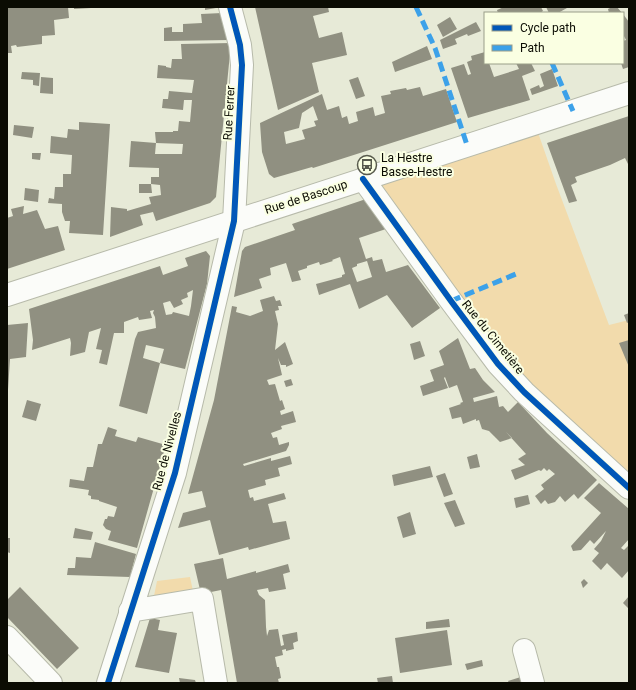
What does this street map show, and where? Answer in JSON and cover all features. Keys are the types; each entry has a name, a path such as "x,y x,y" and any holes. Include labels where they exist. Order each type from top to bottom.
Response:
{"street":[{"name":"Rue Ferrer","path":"230,7 240,45 242,65 234,220"},
{"name":"Rue de Bascoup","path":"7,295 234,220 629,93"},
{"name":"Rue du Cimetière","path":"363,179 498,364 524,392 629,488"},
{"name":"Rue de Nivelles","path":"108,683 175,473 234,220"},
{"path":"130,611 202,599 216,683"},
{"path":"7,636 51,683"},
{"path":"524,650 533,683"}],"shaded area":[{"path":"535,124 609,325 629,320 629,488 524,392 363,179"},
{"path":"190,577 193,591 153,601 157,581"}],"building":[{"path":"7,7 68,7 69,18 54,20 55,35 42,36 42,44 17,47 16,45 11,46 12,53 7,53"},
{"path":"74,7 91,7 91,8 74,9"},
{"path":"205,7 216,7 216,8 205,10"},
{"path":"255,7 328,7 329,12 313,16 319,38 342,32 347,55 312,63 319,92 278,110"},
{"path":"504,7 541,7 543,11 498,12 497,10"},
{"path":"546,7 567,8 560,12 548,12"},
{"path":"617,7 621,12 609,12 608,9"},
{"path":"222,13 230,40 164,41 164,28 172,27 172,32 183,32 183,24 202,23 201,14"},
{"path":"624,15 629,22 629,67 623,69 621,64 624,64 624,41 626,40 624,36"},
{"path":"450,17 457,29 443,37 437,25"},
{"path":"476,22 481,31 468,36 467,34 455,39 457,44 443,49 440,40"},
{"path":"231,43 216,197 210,203 156,221 153,212 140,215 143,225 110,237 111,207 127,209 127,211 151,204 149,197 161,195 160,185 151,184 151,177 159,177 159,168 129,167 131,141 156,143 155,132 178,131 179,121 190,122 192,100 184,100 183,110 162,108 163,99 168,99 169,91 192,93 194,80 157,78 158,65 171,68 172,59 182,59 181,44","holes":["156,143 183,144 182,154 155,154"]},
{"path":"427,46 432,59 395,72 392,62"},
{"path":"484,52 484,64 489,64 494,77 519,69 516,64 532,64 535,71 522,76 530,100 468,118 451,68 464,64 468,75 471,74 467,62 472,60 471,56"},
{"path":"552,69 558,86 532,95 530,89 539,85 540,88 544,86 540,74"},
{"path":"22,72 40,73 39,86 33,85 33,80 21,79"},
{"path":"41,77 53,78 53,94 40,93"},
{"path":"358,77 365,96 356,99 349,80"},
{"path":"420,87 423,96 446,89 457,122 313,168 312,167 274,178 269,174 262,152 260,123 322,94 327,110 339,106 342,118 347,116 349,124 358,121 356,112 373,107 375,116 385,113 381,96 391,94 390,91 406,88 407,90","holes":["313,106 318,120 314,121 316,126 302,130 305,139 286,144 284,132 299,128 302,113"]},
{"path":"629,116 629,166 625,158 610,165 575,177 577,182 571,185 577,201 569,203 547,143"},
{"path":"79,122 110,124 103,235 69,233 70,221 65,221 62,212 62,204 48,203 49,198 54,199 55,187 63,187 63,174 71,174 72,155 50,153 51,136 67,138 68,129 79,130"},
{"path":"14,125 34,127 32,138 13,135"},
{"path":"32,153 41,153 40,160 32,159"},
{"path":"139,184 151,184 152,193 139,193"},
{"path":"25,188 39,190 38,202 24,200"},
{"path":"366,199 386,229 359,238 366,259 372,257 373,261 382,259 386,272 408,265 440,308 412,328 387,295 359,309 350,284 319,295 316,284 342,277 342,275 345,274 340,257 320,265 319,262 307,266 307,268 298,271 301,280 292,282 286,263 270,268 271,275 259,279 262,288 234,297 242,251 245,247 295,230 292,224","holes":["367,261 372,277 357,282 352,268 357,266 357,264"]},
{"path":"24,206 23,214 37,210 45,229 58,226 65,250 7,269 7,218 13,216 11,209"},
{"path":"206,251 210,256 207,284 185,369 160,363 147,414 119,406 138,332 156,328 153,313 154,310 150,311 152,318 139,320 138,317 124,322 124,333 114,333 107,365 99,363 102,350 96,349 101,328 89,332 85,352 70,356 70,338 32,350 33,340 29,309 160,266 163,275 188,266 185,258","holes":["193,290 189,316 173,312 172,314 166,315 163,303 170,301 174,308 183,304 181,300 188,297 187,293","146,345 164,349 160,363 143,358"]},
{"path":"274,296 276,301 280,300 282,306 278,306 279,310 275,311 278,324 275,350 285,342 293,364 286,367 286,365 281,365 278,358 282,375 267,380 269,385 275,384 280,401 282,400 285,409 280,411 281,415 293,411 296,422 281,426 282,429 271,433 273,438 277,437 279,445 289,442 286,451 243,464 244,466 271,458 271,461 290,456 292,464 278,468 280,476 265,480 266,485 248,490 250,498 253,497 254,501 284,493 286,499 268,504 273,523 286,521 290,539 249,550 248,547 219,555 210,520 178,528 183,513 206,507 202,491 188,494 214,400 232,306 237,307 236,312 250,316 263,311 260,300"},
{"path":"629,313 629,322 627,323 624,315"},
{"path":"28,323 26,357 10,359 7,390 7,325"},
{"path":"458,338 470,369 475,368 483,380 495,392 473,398 474,402 497,396 499,407 503,406 508,412 518,402 547,433 597,480 578,499 574,494 565,502 560,496 555,502 548,504 545,500 541,504 535,496 544,489 541,485 555,474 549,469 547,471 544,468 541,471 539,470 515,480 511,470 525,465 518,459 526,454 512,438 500,442 489,431 482,429 479,420 476,421 476,419 463,424 461,417 452,419 449,408 463,402 457,385 449,388 445,377 444,378 448,388 423,396 420,386 434,381 430,370 444,365 439,351"},
{"path":"629,340 629,367 619,343"},
{"path":"420,341 425,356 414,360 410,344"},
{"path":"291,379 293,385 286,387 284,381"},
{"path":"27,400 41,404 36,421 22,417"},
{"path":"108,427 117,430 115,436 136,442 138,437 166,445 137,548 108,540 111,531 106,529 103,525 108,516 114,517 117,507 99,500 91,499 91,496 88,495 89,490 69,487 70,479 84,481 87,467 93,467 98,444 102,444"},
{"path":"477,454 480,467 470,469 467,457"},
{"path":"430,466 433,477 394,486 392,475"},
{"path":"445,473 453,494 444,497 436,476"},
{"path":"599,483 629,509 629,539 621,548 624,550 629,545 629,570 622,578 607,563 601,570 592,561 599,553 594,549 601,541 606,531 594,544 590,540 581,550 573,551 571,546 601,513 584,498"},
{"path":"528,495 530,504 516,508 514,498"},
{"path":"455,500 465,524 455,527 444,503"},
{"path":"410,512 416,534 403,538 397,517"},
{"path":"75,528 93,532 91,540 73,538"},
{"path":"7,538 10,538 10,553 7,552"},
{"path":"95,542 136,554 130,577 67,575 68,568 75,568 76,557 91,558"},
{"path":"223,558 227,579 288,564 290,572 283,574 286,589 269,592 268,588 257,590 259,595 265,600 267,636 269,630 278,629 281,646 284,645 282,635 297,632 298,641 293,643 294,649 286,651 286,649 282,650 283,655 275,657 281,678 278,679 279,683 237,683 221,590 201,594 194,564"},
{"path":"584,579 588,583 583,588 581,582"},
{"path":"20,587 79,648 57,669 7,617 7,600"},
{"path":"629,596 629,609 623,603"},
{"path":"150,618 160,620 158,630 177,633 169,673 135,667"},
{"path":"449,619 450,627 426,629 426,622"},
{"path":"447,630 452,665 400,673 395,638"},
{"path":"482,660 483,666 467,670 465,664"},
{"path":"527,675 529,683 509,683 508,681"},
{"path":"392,676 393,683 378,683 377,678"},
{"path":"179,678 195,680 196,683 180,683"}],"marked path":[{"path":"416,7 435,48 467,145"},
{"path":"552,64 573,111"},
{"path":"451,301 516,274"}],"cycle path":[{"path":"108,683 175,473 234,221 242,65 240,45 230,7"},
{"path":"363,179 498,364 524,392 629,488"}],"place":[{"name":"La Hestre Basse-Hestre","path":"367,165"}]}
